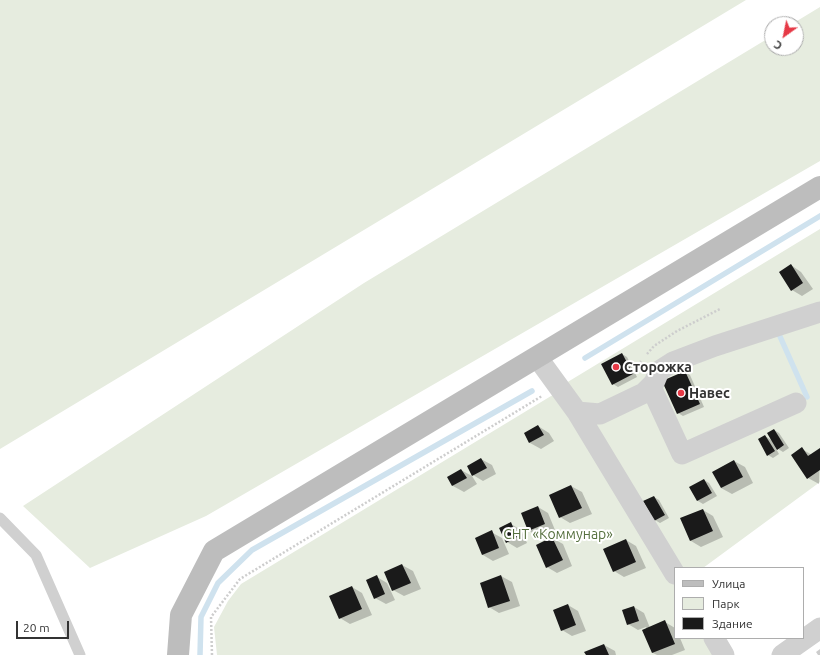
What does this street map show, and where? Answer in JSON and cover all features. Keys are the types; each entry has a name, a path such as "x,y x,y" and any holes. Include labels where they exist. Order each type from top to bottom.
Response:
{"street":[{"path":"178,655 181,615 214,551 820,187"},
{"path":"577,412 600,414 644,393 654,383 659,371 673,362 715,346 820,312"},
{"path":"537,357 577,412 674,572"},
{"path":"651,386 682,454 796,403"},
{"path":"782,655 820,628"},
{"path":"715,639 724,655"}],"lane":[{"path":"0,518 36,555 79,655"}],"path":[{"path":"635,368 654,346 677,331 720,308"},
{"path":"212,655 212,617 240,579 547,393"}],"green space":[{"path":"0,0 746,0 0,449"},
{"path":"820,7 820,161 206,516 90,568 23,506 364,283 764,41 764,56 804,56 804,17"},
{"name":"СНТ «Коммунар»","path":"820,229 820,482 704,567 674,567 674,639 722,639 731,655 217,655 214,627 228,601 241,584 556,393 566,383"}],"building":[{"path":"791,264 803,283 791,291 779,272"},
{"name":"Сторожка","path":"622,353 633,374 612,385 601,364"},
{"name":"Навес","path":"685,371 700,404 677,414 662,381"},
{"path":"538,425 544,435 529,443 524,433"},
{"path":"774,429 784,445 777,450 767,433"},
{"path":"765,435 775,451 767,456 758,439"},
{"path":"802,447 808,456 820,448 820,470 807,479 791,455"},
{"path":"481,458 487,468 472,476 467,466"},
{"path":"734,460 743,477 721,488 712,472"},
{"path":"461,469 467,478 452,486 447,477"},
{"path":"704,479 712,493 697,501 689,487"},
{"path":"571,485 582,508 559,518 549,495"},
{"path":"654,496 665,515 654,521 643,501"},
{"path":"538,506 545,524 528,531 521,513"},
{"path":"703,509 713,531 690,541 680,518"},
{"path":"511,522 517,537 506,543 499,528"},
{"path":"492,530 499,548 482,555 475,538"},
{"path":"552,537 563,560 546,568 536,545"},
{"path":"626,539 636,562 613,572 603,549"},
{"path":"402,564 411,583 392,591 384,572"},
{"path":"377,575 385,594 374,599 366,580"},
{"path":"501,575 510,601 488,608 480,583"},
{"path":"352,586 362,609 339,619 329,596"},
{"path":"568,604 576,625 561,631 553,610"},
{"path":"634,606 639,621 627,625 622,610"},
{"path":"665,620 675,644 652,653 642,630"},
{"path":"604,644 609,655 586,655 584,652"}],"waterway":[{"path":"585,358 820,216"},
{"path":"778,332 807,397"},
{"path":"200,655 201,617 218,583 252,550 532,391"}],"place":[{"name":"Сторожка","path":"616,367"},
{"name":"Навес","path":"681,393"}]}
